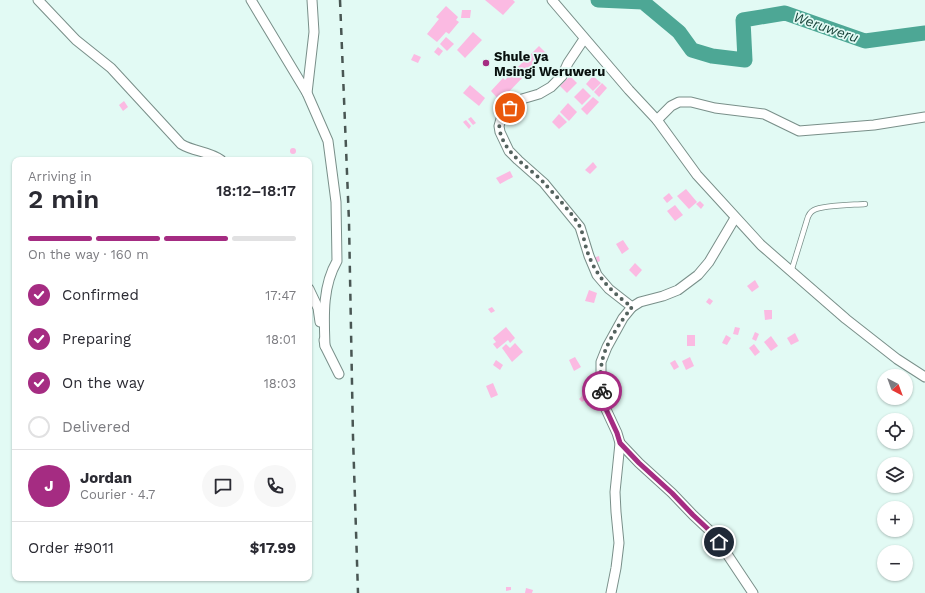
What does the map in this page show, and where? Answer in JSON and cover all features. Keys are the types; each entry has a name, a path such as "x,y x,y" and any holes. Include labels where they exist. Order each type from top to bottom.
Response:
{"street":[{"path":"38,0 76,40 111,68 181,144 188,149 209,153 216,157"},
{"path":"251,0 307,93 328,141 336,202 337,261 328,284 325,304 325,346"},
{"path":"307,93 314,32 312,0"},
{"path":"552,0 629,90 658,120 697,175 760,245 846,319 897,359 925,378"},
{"path":"584,39 568,63 562,76 551,88 539,94 522,99 510,108 501,119 499,126 500,132 509,151 544,182 580,227 589,256 597,274 609,289 632,307"},
{"path":"658,120 671,106 679,102 691,102 715,108 764,114 799,131 874,125 925,118"},
{"path":"611,593 619,543 615,492 620,443 604,405 601,385 602,362 607,347 623,318 632,307 640,302 663,296 678,290 698,274 709,262 735,218"},
{"path":"312,295 318,308 325,346 340,374"},
{"path":"620,443 709,530 719,542 753,593"}],"lane":[{"path":"791,272 809,214 813,210 865,204"}],"building":[{"path":"485,0 513,0 515,2 503,15"},
{"path":"446,6 458,17 456,20 459,22 449,34 446,32 437,42 427,34 439,19 436,17"},
{"path":"462,10 471,10 470,18 461,18"},
{"path":"473,32 482,40 465,58 457,50"},
{"path":"446,37 454,44 447,51 440,44"},
{"path":"539,46 546,53 500,101 491,91 503,78 505,80"},
{"path":"438,47 443,51 439,56 434,52"},
{"path":"414,54 421,57 418,63 411,60"},
{"path":"570,76 577,83 567,93 560,86"},
{"path":"593,76 601,83 593,91 586,84"},
{"path":"602,83 607,88 599,97 594,92"},
{"path":"470,85 485,98 479,106 463,93"},
{"path":"583,88 591,96 582,105 574,97"},
{"path":"593,97 599,102 587,115 581,109"},
{"path":"124,101 128,107 123,111 119,105"},
{"path":"568,103 577,112 569,121 560,112"},
{"path":"559,114 567,122 559,129 552,122"},
{"path":"471,117 476,123 473,125 468,119"},
{"path":"466,120 471,126 469,129 463,122"},
{"path":"293,148 296,151 293,154 290,151"},
{"path":"593,162 597,167 590,174 585,170"},
{"path":"510,171 513,177 500,184 496,178"},
{"path":"686,189 697,202 689,209 677,196"},
{"path":"669,193 673,198 667,203 663,198"},
{"path":"700,201 704,205 701,209 696,204"},
{"path":"675,205 683,215 675,221 667,211"},
{"path":"623,240 629,249 622,254 616,244"},
{"path":"599,256 600,261 596,263 593,258"},
{"path":"635,263 642,270 636,277 629,270"},
{"path":"755,280 759,287 752,292 747,286"},
{"path":"589,290 597,293 594,303 585,301"},
{"path":"709,298 713,301 710,305 706,302"},
{"path":"492,307 495,311 491,313 488,309"},
{"path":"764,310 772,310 772,319 765,320"},
{"path":"506,327 515,338 510,343 508,340 497,349 493,344 496,342 493,338"},
{"path":"735,327 740,328 738,335 733,334"},
{"path":"755,332 759,334 756,341 752,339"},
{"path":"795,333 799,341 791,345 787,338"},
{"path":"687,335 695,335 695,346 687,346"},
{"path":"726,335 731,338 727,345 722,343"},
{"path":"771,336 778,346 771,351 764,342"},
{"path":"515,343 523,352 512,362 502,348 506,344 510,348"},
{"path":"754,344 760,352 755,356 749,348"},
{"path":"575,357 581,367 574,371 569,360"},
{"path":"690,357 694,366 686,370 682,361"},
{"path":"496,360 503,365 500,370 493,365"},
{"path":"675,360 679,367 674,370 670,363"},
{"path":"493,383 498,395 491,398 486,386"},
{"path":"583,395 585,400 582,402 579,399"},
{"path":"506,587 511,587 511,590 506,591"},
{"path":"526,588 533,590 532,593 525,593"}],"waterway":[{"name":"Weruweru","path":"598,0 643,2 679,32 692,50 712,56 745,60 743,20 785,13 865,41 925,33"}],"railway":[{"path":"340,0 349,222 353,437 358,593"}],"way so far":[{"path":"510,108 501,119 499,126 500,132 509,151 544,182 566,208 580,227 589,256 597,274 609,289 632,307 623,318 607,347 602,362 602,391"}],"place":[{"name":"Shule ya Msingi Weruweru","path":"486,63"}],"route":[{"path":"602,391 604,405 620,443 639,463 672,493 719,542"}]}
